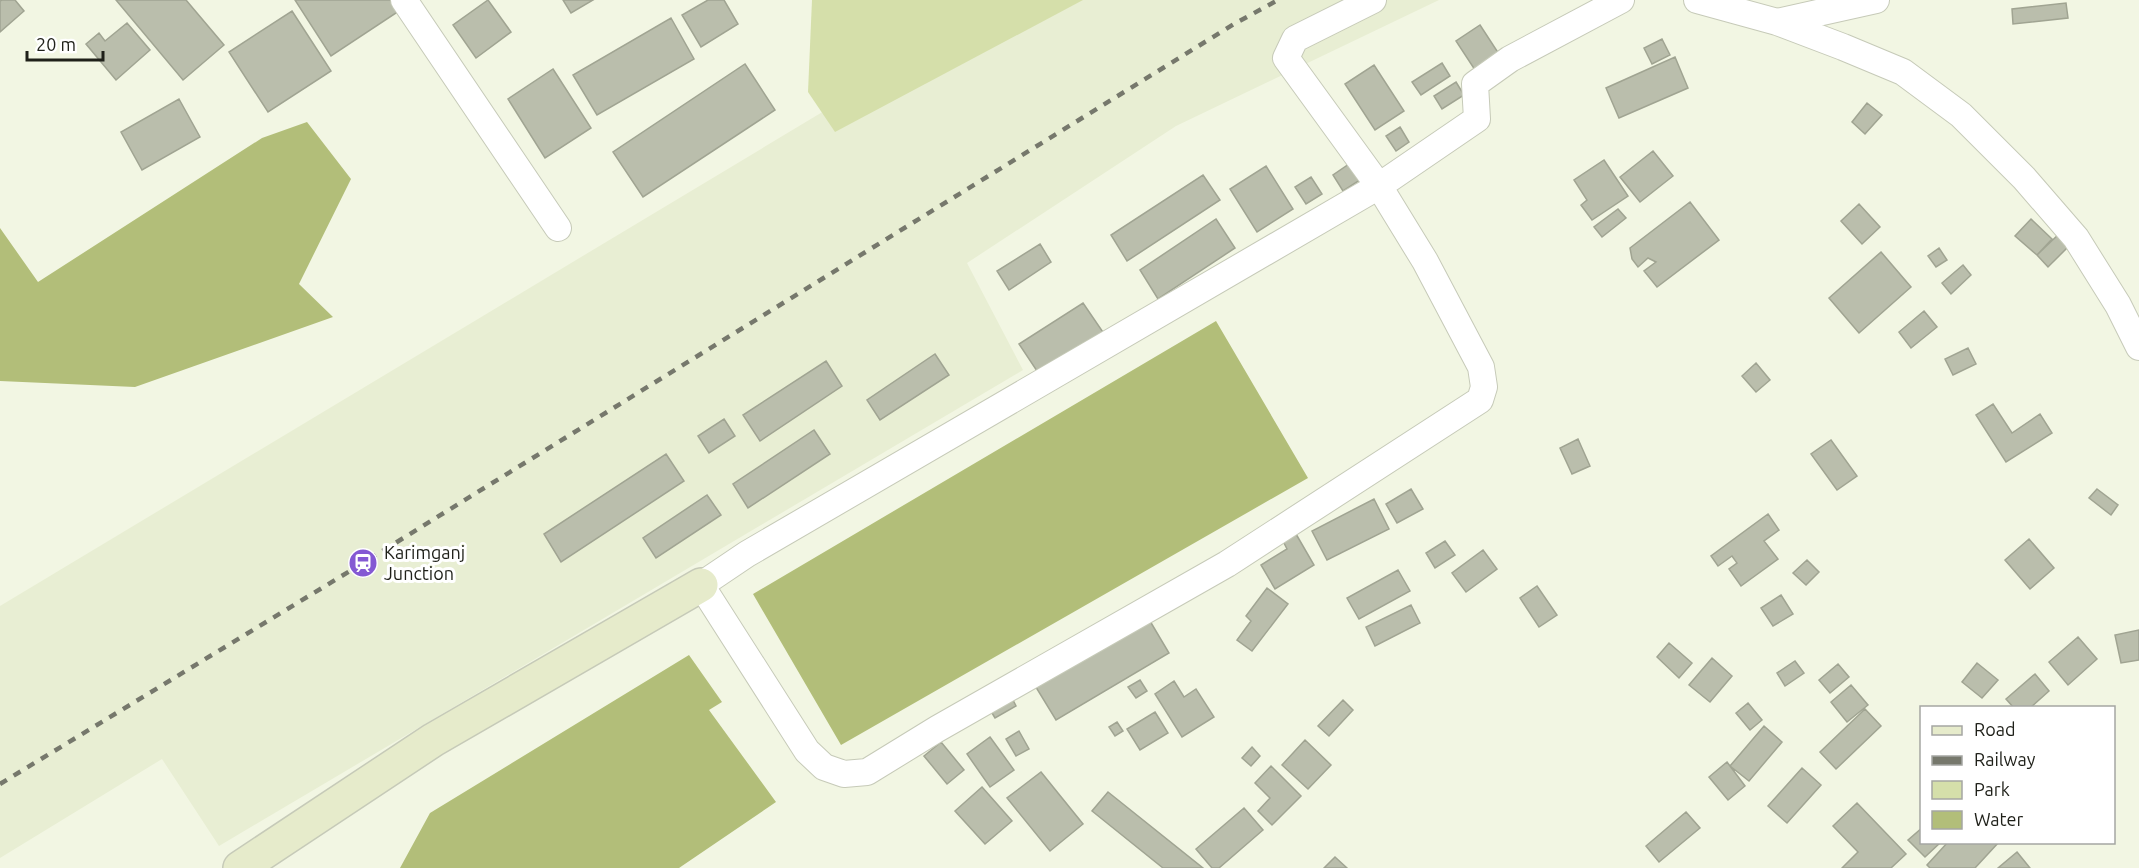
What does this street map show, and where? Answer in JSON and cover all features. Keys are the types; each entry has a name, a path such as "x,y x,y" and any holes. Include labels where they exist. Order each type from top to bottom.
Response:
{"street":[{"path":"404,0 558,228"},
{"path":"701,585 807,751 824,767 844,774 867,772 937,729 1227,564 1480,400 1484,387 1481,367 1425,261 1379,186 1287,58 1295,39 1373,0"},
{"path":"240,868 433,740 701,585 747,554 1379,186 1477,119 1475,84 1510,59 1621,0"},
{"path":"1697,0 1777,22 1903,72 1961,115 2024,178 2076,238 2118,305 2139,347"},
{"path":"1777,22 1876,0"}],"shaded area":[{"path":"1022,0 1439,0 1176,126 967,263 1023,370 219,846 162,759 0,858 0,606 989,12"}],"green space":[{"path":"812,0 1083,0 835,132 808,92"}],"water":[{"path":"307,122 351,179 299,284 333,317 135,387 0,381 0,228 38,282 262,138"},
{"path":"1216,321 1308,478 841,745 753,594"},
{"path":"689,655 722,702 709,710 776,802 679,868 400,868 430,813"}],"building":[{"path":"15,0 24,11 0,32 0,1"},
{"path":"116,0 186,0 224,45 183,80"},
{"path":"295,0 392,0 399,11 331,56"},
{"path":"488,0 511,32 476,58 453,25"},
{"path":"563,0 593,0 571,13"},
{"path":"708,0 724,0 738,24 701,47 682,15"},
{"path":"2066,3 2068,18 2013,24 2012,9"},
{"path":"292,11 331,71 268,112 229,52"},
{"path":"671,18 694,59 597,115 573,75"},
{"path":"127,23 150,50 116,80 86,44 99,33 105,41"},
{"path":"1480,25 1499,54 1475,70 1456,41"},
{"path":"1662,39 1670,55 1652,64 1644,48"},
{"path":"1675,57 1688,88 1619,118 1606,88"},
{"path":"1442,63 1450,76 1421,95 1412,82"},
{"path":"745,64 775,110 643,197 613,152"},
{"path":"1374,65 1404,111 1375,130 1345,84"},
{"path":"553,69 591,128 545,158 508,99"},
{"path":"1456,82 1464,95 1442,109 1434,96"},
{"path":"179,99 200,137 142,170 121,132"},
{"path":"1867,103 1882,115 1865,134 1852,122"},
{"path":"1400,127 1409,142 1396,151 1386,136"},
{"path":"1653,151 1673,176 1640,202 1620,177"},
{"path":"1604,160 1628,196 1592,220 1581,205 1587,200 1574,180"},
{"path":"1349,164 1360,180 1343,191 1333,175"},
{"path":"1266,166 1293,209 1257,232 1230,189"},
{"path":"1203,175 1220,200 1127,261 1111,235"},
{"path":"1311,177 1322,194 1306,204 1295,187"},
{"path":"1690,202 1719,240 1657,287 1644,271 1656,262 1648,258 1638,267 1632,259 1630,248"},
{"path":"1859,204 1880,227 1862,244 1841,221"},
{"path":"1618,209 1626,218 1602,237 1594,227"},
{"path":"1216,219 1235,248 1158,299 1140,270"},
{"path":"2031,219 2052,239 2037,255 2015,236"},
{"path":"2061,232 2072,243 2048,267 2037,255"},
{"path":"1040,244 1051,262 1009,290 997,271"},
{"path":"1939,248 1947,260 1936,267 1928,256"},
{"path":"1881,252 1911,287 1859,333 1829,298"},
{"path":"1963,265 1971,275 1951,294 1942,283"},
{"path":"1083,303 1107,338 1043,380 1019,344"},
{"path":"1924,311 1937,327 1911,348 1899,332"},
{"path":"1968,348 1976,364 1953,375 1945,359"},
{"path":"935,354 949,375 880,420 867,400"},
{"path":"826,361 842,386 760,441 743,415"},
{"path":"1756,363 1770,380 1756,392 1742,376"},
{"path":"1993,404 2012,433 2040,414 2052,433 2006,462 1976,415"},
{"path":"724,419 735,436 709,453 698,436"},
{"path":"814,430 830,454 748,508 733,484"},
{"path":"1578,439 1590,466 1572,474 1560,448"},
{"path":"1831,440 1857,476 1837,490 1811,454"},
{"path":"666,454 684,481 561,562 544,534"},
{"path":"1411,489 1423,509 1397,523 1386,504"},
{"path":"2097,489 2118,505 2111,515 2089,498"},
{"path":"707,495 721,515 656,558 643,538"},
{"path":"1374,499 1389,529 1327,560 1312,531"},
{"path":"1768,514 1779,530 1764,541 1778,559 1741,586 1729,569 1737,563 1732,556 1718,566 1711,556"},
{"path":"1296,534 1314,565 1275,589 1261,565 1287,549 1283,541"},
{"path":"2029,539 2054,568 2030,589 2005,560"},
{"path":"1445,541 1455,555 1435,568 1426,553"},
{"path":"1483,550 1497,569 1466,592 1452,573"},
{"path":"1807,560 1819,572 1806,585 1793,573"},
{"path":"1398,570 1410,591 1359,619 1347,598"},
{"path":"1537,586 1557,615 1539,627 1520,598"},
{"path":"1267,588 1288,604 1252,651 1237,640 1251,621 1246,616"},
{"path":"1781,595 1793,614 1773,626 1761,608"},
{"path":"1411,605 1420,623 1375,646 1366,627"},
{"path":"1147,616 1169,653 1056,720 1034,684"},
{"path":"2139,630 2139,660 2121,663 2115,635"},
{"path":"2078,637 2097,659 2068,685 2049,662"},
{"path":"1669,643 1692,663 1679,678 1657,657"},
{"path":"1712,658 1732,676 1710,702 1689,685"},
{"path":"1795,661 1804,673 1785,686 1777,673"},
{"path":"1977,663 1998,680 1982,698 1962,682"},
{"path":"1838,664 1849,677 1830,693 1819,680"},
{"path":"2035,674 2049,691 2032,706 2012,706 2006,699"},
{"path":"1140,680 1147,691 1136,698 1128,687"},
{"path":"1174,681 1184,697 1196,689 1214,717 1182,737 1155,694"},
{"path":"1851,685 1868,705 1847,722 1831,702"},
{"path":"1011,696 1016,706 995,718 989,708"},
{"path":"1343,700 1353,710 1329,736 1318,726"},
{"path":"1748,703 1762,720 1750,730 1736,713"},
{"path":"1865,709 1881,726 1836,769 1820,752"},
{"path":"1155,712 1168,733 1140,750 1127,729"},
{"path":"1117,722 1123,731 1115,736 1109,727"},
{"path":"1764,726 1782,742 1749,781 1730,766"},
{"path":"1019,731 1029,749 1016,756 1006,739"},
{"path":"990,737 1014,770 990,787 967,754"},
{"path":"1305,740 1331,765 1308,789 1282,765"},
{"path":"941,742 964,770 947,784 924,756"},
{"path":"1252,747 1260,756 1251,766 1242,758"},
{"path":"1727,762 1745,786 1728,800 1709,777"},
{"path":"1271,766 1301,796 1272,825 1258,811 1270,798 1255,783"},
{"path":"1802,768 1821,785 1787,823 1768,806"},
{"path":"1041,772 1083,824 1050,851 1007,798"},
{"path":"982,787 1012,821 985,844 955,811"},
{"path":"1108,792 1203,868 1163,868 1092,811"},
{"path":"1857,803 1906,854 1891,868 1842,868 1858,852 1833,826"},
{"path":"1244,808 1263,830 1219,868 1212,868 1196,849"},
{"path":"1686,812 1700,828 1659,862 1646,846"},
{"path":"1920,830 1920,844 1939,844 1925,857 1908,840"},
{"path":"1946,844 1997,844 1975,868 1930,868 1927,865"},
{"path":"2017,852 2030,868 1998,868"},
{"path":"1335,857 1347,868 1324,868"}],"railway":[{"path":"0,784 363,563 1234,24 1278,0"}],"place":[{"name":"Karimganj Junction","path":"363,563"}]}
